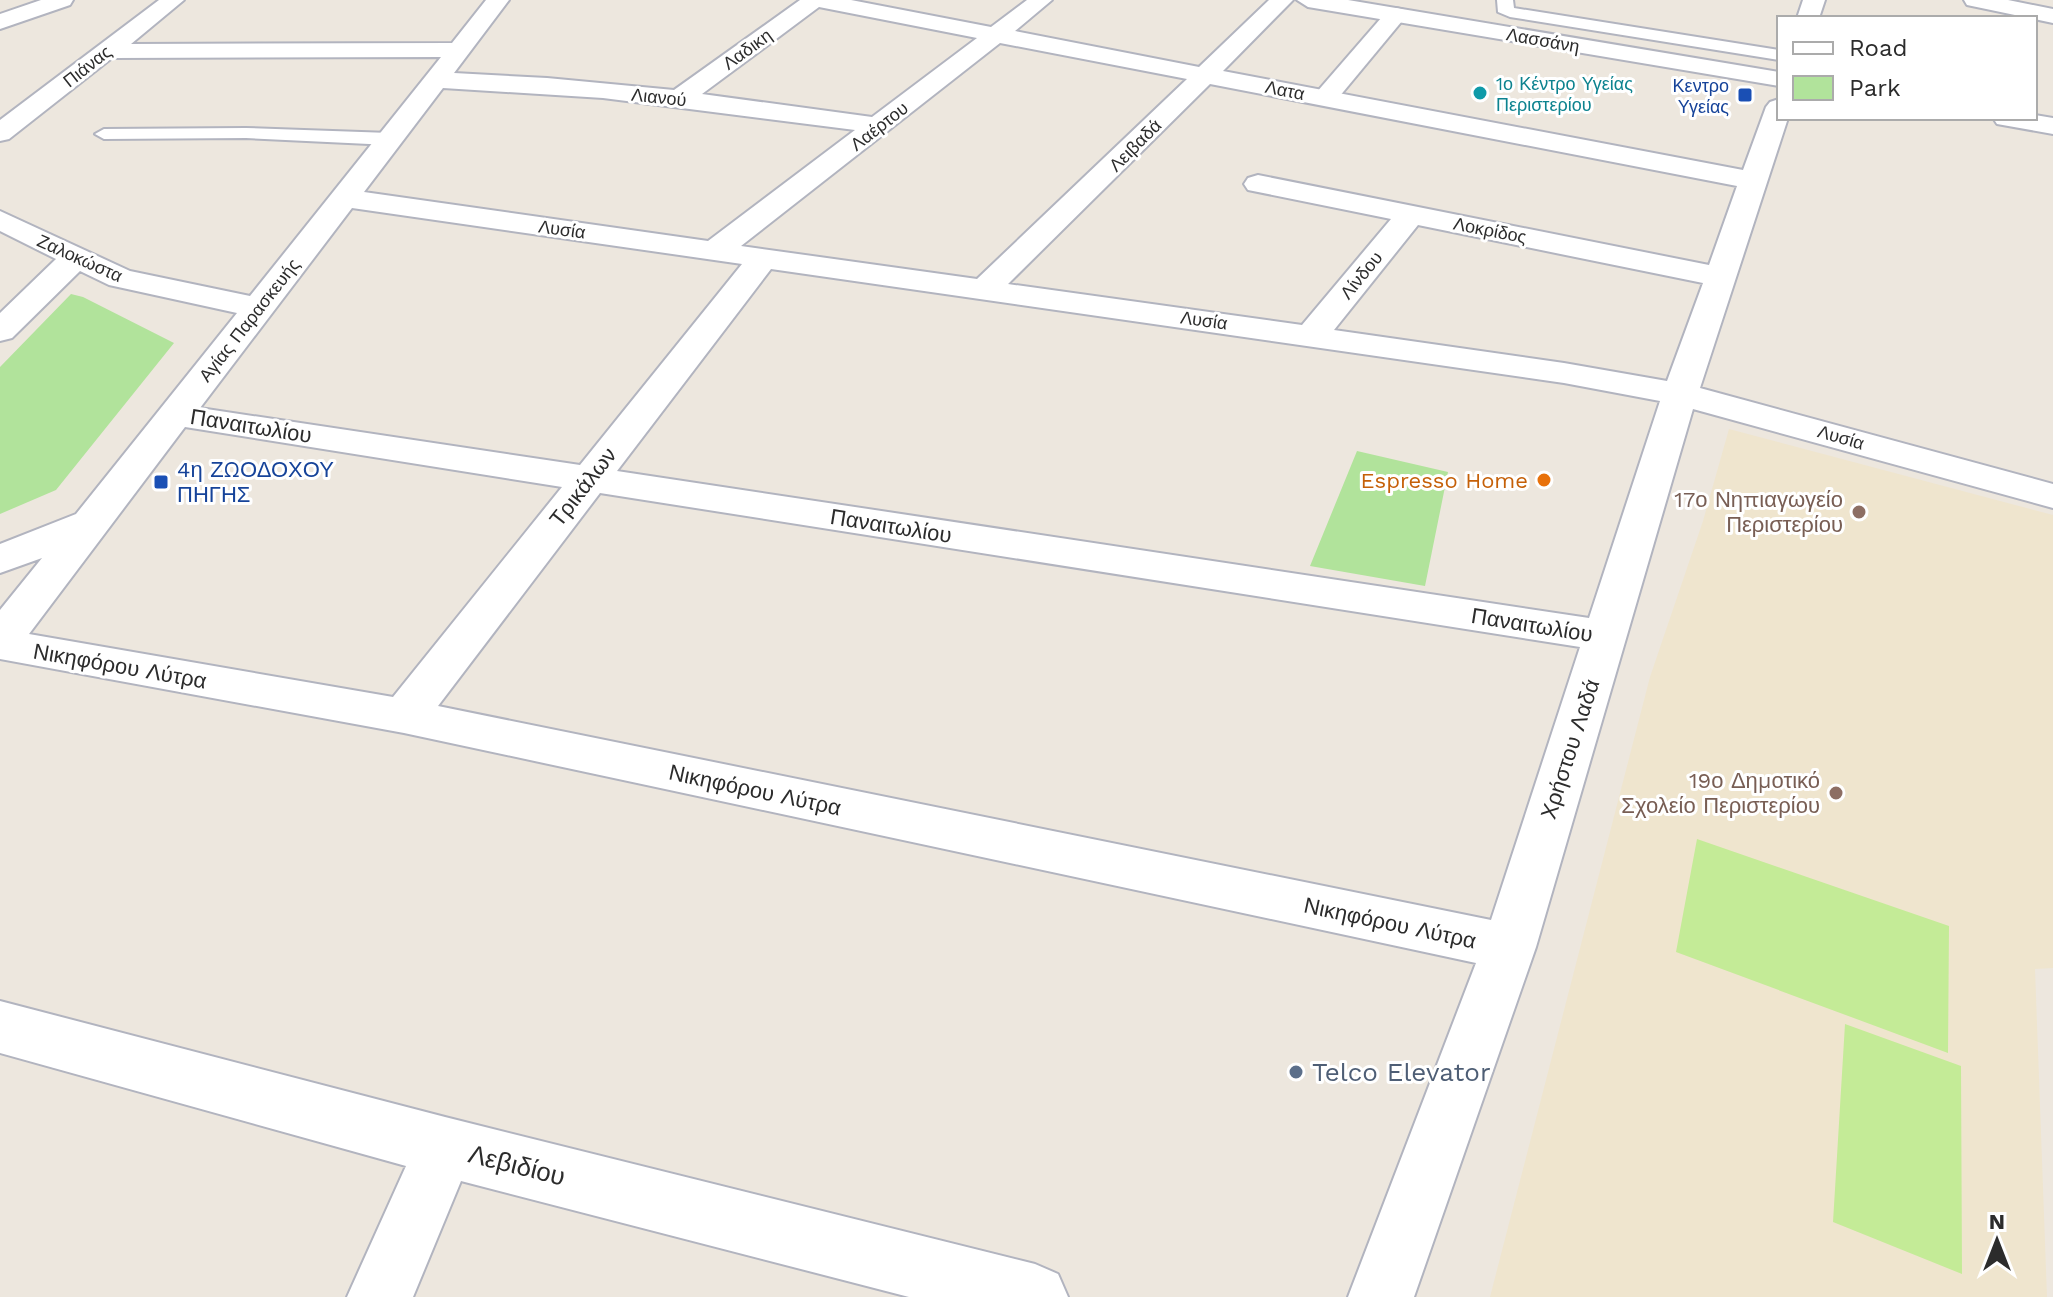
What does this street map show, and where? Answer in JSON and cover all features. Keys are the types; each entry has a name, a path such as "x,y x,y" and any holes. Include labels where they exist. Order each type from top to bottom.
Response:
{"street":[{"path":"0,9 26,0"},
{"path":"0,22 62,0"},
{"name":"Πιάνας","path":"0,133 173,0"},
{"name":"Αγίας Παρασκευής","path":"0,642 498,0"},
{"name":"Λατα","path":"815,0 1754,181"},
{"name":"Λαδικη","path":"680,98 815,0"},
{"name":"Λαέρτου","path":"716,250 1041,0"},
{"name":"Λειβαδά","path":"986,288 1282,0"},
{"name":"Λασσάνη","path":"1308,0 1777,79"},
{"path":"1975,0 2053,16"},
{"path":"1325,98 1396,15"},
{"path":"107,51 458,50"},
{"name":"Λιανού","path":"435,80 501,81 680,98 881,126"},
{"name":"Χρήστου Λαδά","path":"1381,1297 1509,947 1680,394 1777,113"},
{"path":"2018,120 2053,126"},
{"name":"Λοκρίδος","path":"1258,184 1722,277"},
{"name":"Λυσία","path":"344,198 1564,373 1680,394 2053,496"},
{"name":"Λίνδου","path":"1311,336 1411,214"},
{"name":"Ζαλοκώστα","path":"0,220 120,278 257,307"},
{"path":"0,331 75,258"},
{"name":"Τρικάλων","path":"404,716 763,258"},
{"name":"Παναιτωλίου","path":"176,415 1606,636"},
{"path":"0,559 92,523"},
{"name":"Νικηφόρου Λύτρα","path":"0,642 404,716 1509,947"},
{"name":"Λεβιδίου","path":"0,1027 445,1147 1035,1297"},
{"path":"380,1297 445,1147"}],"lane":[{"path":"1505,0 1503,9 1510,12 1777,55"},
{"path":"104,134 246,133 390,139"}],"shaded area":[{"name":"19ο Δημοτικό Σχολείο Περιστερίου","path":"1729,429 2053,515 2053,968 2035,969 2047,1297 1490,1297 1650,677 1703,521"}],"green space":[{"path":"71,294 83,297 174,343 56,490 0,514 0,367"},
{"path":"1357,451 1448,472 1425,586 1310,566"},
{"path":"1697,839 1949,926 1948,1053 1676,952"},
{"path":"1845,1024 1961,1066 1962,1274 1833,1222"}],"place":[{"name":"1ο Κέντρο Υγείας Περιστερίου","path":"1480,93"},
{"name":"Κεντρο Υγείας","path":"1745,95"},
{"name":"Espresso Home","path":"1544,480"},
{"name":"4η ΖΩΟΔΟΧΟΥ ΠΗΓΗΣ","path":"161,482"},
{"name":"17ο Νηπιαγωγείο Περιστερίου","path":"1859,512"},
{"name":"19ο Δημοτικό Σχολείο Περιστερίου","path":"1836,793"},
{"name":"Telco Elevator","path":"1296,1072"}]}
